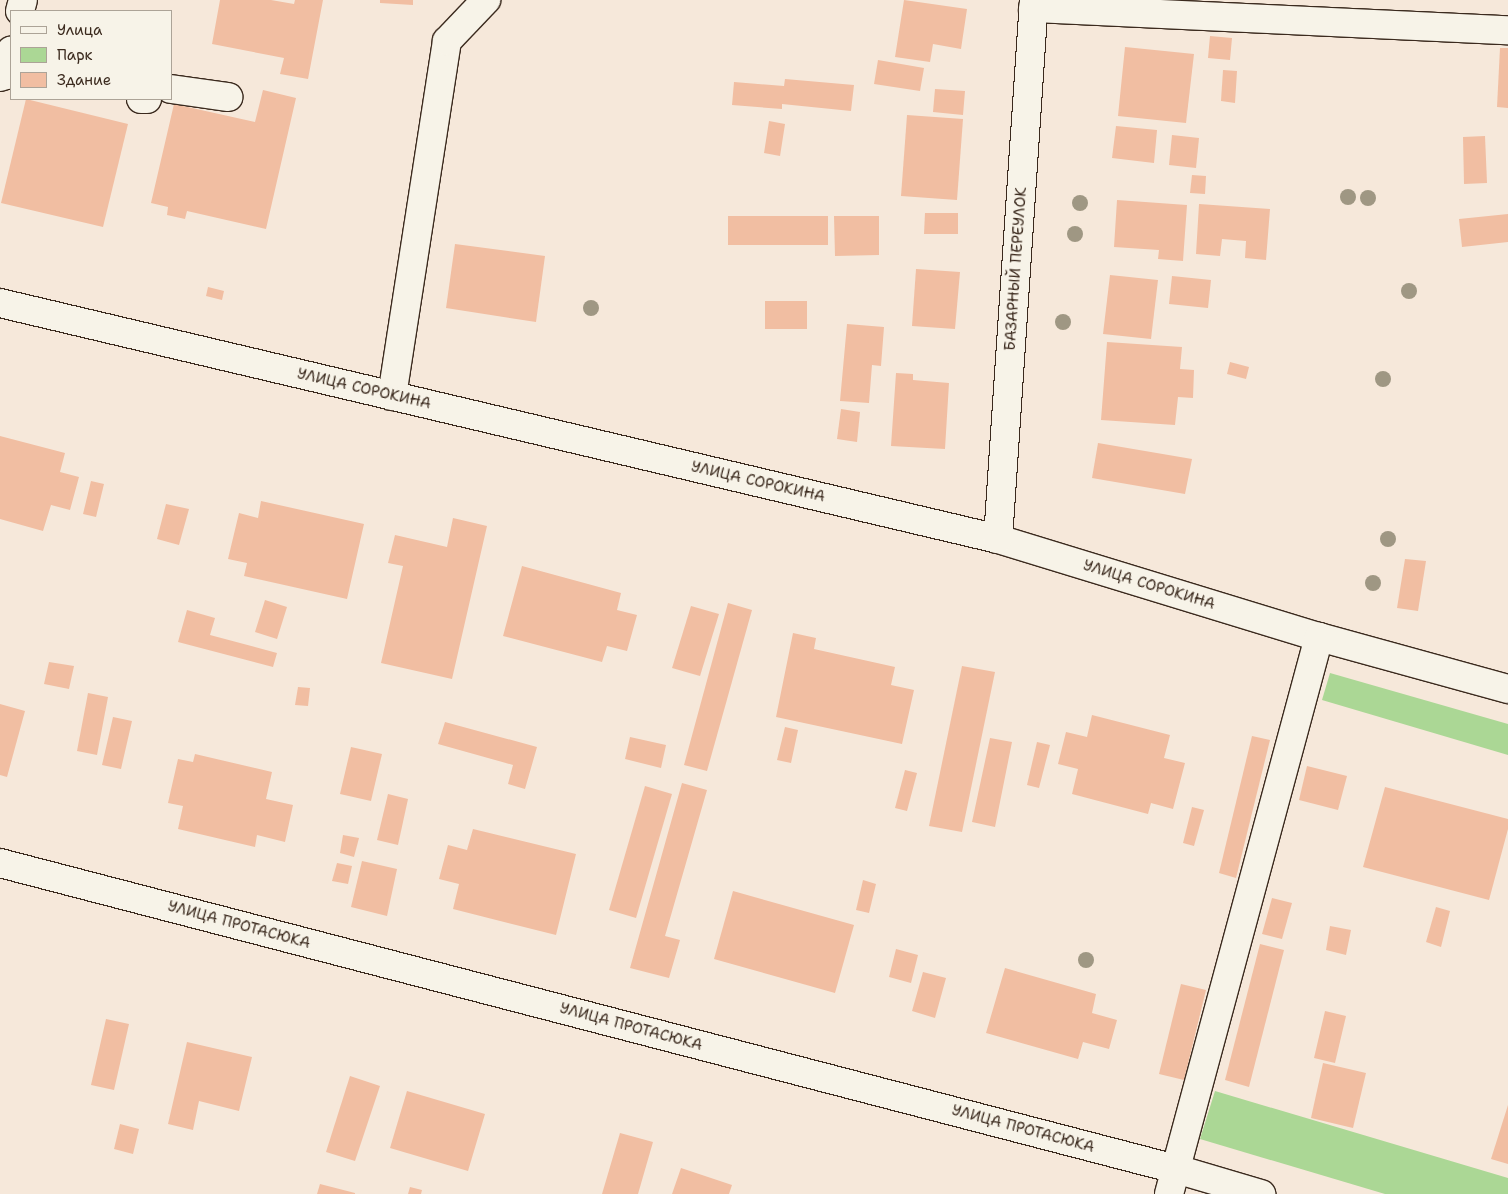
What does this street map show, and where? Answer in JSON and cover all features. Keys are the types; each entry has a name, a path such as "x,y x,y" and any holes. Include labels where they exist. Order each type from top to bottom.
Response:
{"street":[{"path":"392,396 447,41 486,0"},
{"path":"1034,4 1508,30"},
{"name":"БАЗАРНЫЙ ПЕРЕУЛОК","path":"998,539 1034,4"},
{"path":"172,89 228,97"},
{"name":"УЛИЦА СОРОКИНА","path":"0,303 998,539 1319,637 1508,689"},
{"path":"1172,1181 1319,637"},
{"name":"УЛИЦА ПРОТАСЮКА","path":"0,863 1172,1181 1261,1194"}],"green space":[{"path":"1330,673 1508,724 1508,755 1322,700"},
{"path":"1215,1091 1508,1178 1508,1194 1385,1194 1200,1139"}],"building":[{"path":"220,0 271,0 294,4 295,0 323,0 308,79 280,74 284,58 212,44"},
{"path":"380,0 413,0 413,5 380,3"},
{"path":"904,0 967,9 961,49 933,44 930,62 895,57"},
{"path":"1210,36 1232,38 1230,60 1208,58"},
{"path":"1125,47 1194,54 1186,123 1118,116"},
{"path":"1500,48 1508,48 1508,108 1497,107"},
{"path":"878,60 924,68 920,91 874,84"},
{"path":"1223,70 1237,71 1235,103 1221,101"},
{"path":"785,79 854,85 851,111 782,104 782,109 732,105 734,82 784,86"},
{"path":"935,89 965,91 963,115 933,112"},
{"path":"263,90 296,98 266,229 187,211 185,219 167,215 168,207 151,203 174,104 255,122"},
{"path":"26,100 128,124 103,227 1,203"},
{"path":"907,115 963,119 957,200 901,196"},
{"path":"769,121 785,124 780,156 764,153"},
{"path":"1116,126 1157,130 1154,163 1112,158"},
{"path":"1172,135 1199,138 1196,168 1169,165"},
{"path":"1485,136 1487,183 1464,184 1463,137"},
{"path":"1192,175 1206,176 1205,194 1190,193"},
{"path":"1117,200 1187,205 1183,261 1158,259 1159,250 1114,247"},
{"path":"1199,204 1270,209 1266,260 1245,258 1246,241 1222,239 1220,256 1196,254"},
{"path":"925,213 958,213 958,234 924,234"},
{"path":"1508,214 1508,242 1462,247 1459,219"},
{"path":"728,216 828,216 828,245 728,245"},
{"path":"834,216 879,216 879,255 835,256"},
{"path":"455,244 545,256 536,322 446,308"},
{"path":"916,269 960,272 955,329 912,326"},
{"path":"1110,275 1158,280 1151,339 1103,334"},
{"path":"1172,276 1211,280 1208,308 1169,304"},
{"path":"208,287 224,291 222,300 206,296"},
{"path":"765,301 807,301 807,329 765,329"},
{"path":"847,324 884,327 881,366 872,365 869,403 840,401"},
{"path":"1107,342 1182,347 1180,369 1194,370 1193,398 1178,397 1175,425 1101,420"},
{"path":"1230,362 1249,367 1246,379 1227,374"},
{"path":"896,373 913,374 913,380 949,383 945,449 891,446"},
{"path":"841,409 860,412 857,442 837,439"},
{"path":"0,436 65,453 60,472 79,477 70,510 51,505 43,531 0,519"},
{"path":"1098,443 1192,459 1185,494 1092,478"},
{"path":"91,481 104,484 96,517 83,514"},
{"path":"261,501 364,524 347,599 244,576 247,563 228,559 239,513 258,518"},
{"path":"166,504 189,509 179,545 157,539"},
{"path":"453,518 487,526 452,679 381,663 403,566 388,563 395,535 447,547"},
{"path":"1405,559 1426,561 1418,611 1397,608"},
{"path":"522,566 621,593 617,610 637,615 627,651 607,646 602,662 503,636"},
{"path":"265,600 287,607 277,639 255,632"},
{"path":"728,603 752,610 707,771 684,765"},
{"path":"691,606 719,614 700,676 672,668"},
{"path":"187,610 215,618 210,635 277,653 273,667 178,642"},
{"path":"793,633 816,638 814,649 895,667 891,685 914,690 902,744 776,717"},
{"path":"49,662 74,666 69,689 44,684"},
{"path":"962,666 995,672 962,832 929,826"},
{"path":"298,687 310,688 308,706 295,705"},
{"path":"88,693 108,697 97,755 77,751"},
{"path":"0,704 25,711 7,777 0,775"},
{"path":"1092,715 1170,735 1164,758 1185,763 1173,809 1151,803 1148,814 1072,794 1078,769 1058,764 1066,732 1087,737"},
{"path":"113,717 132,721 121,769 102,765"},
{"path":"445,722 537,747 525,789 508,784 513,765 438,744"},
{"path":"785,727 798,730 791,763 777,760"},
{"path":"1252,736 1270,740 1236,878 1219,873"},
{"path":"630,737 666,745 661,768 625,759"},
{"path":"990,738 1012,742 995,827 972,822"},
{"path":"1037,742 1050,745 1039,788 1027,785"},
{"path":"351,747 382,754 371,801 340,794"},
{"path":"195,754 272,772 266,799 293,805 285,842 257,835 255,847 178,829 183,806 168,803 178,759 193,762"},
{"path":"1307,766 1347,776 1338,810 1299,800"},
{"path":"905,770 917,773 907,811 895,808"},
{"path":"682,783 707,790 665,936 680,940 669,978 630,968"},
{"path":"645,786 672,794 636,918 609,910"},
{"path":"1385,787 1508,819 1508,829 1489,900 1363,867"},
{"path":"388,794 408,799 398,845 377,840"},
{"path":"1192,807 1204,810 1194,846 1183,843"},
{"path":"473,829 576,854 556,935 453,909 459,884 439,879 448,845 467,850"},
{"path":"343,835 359,838 354,857 340,853"},
{"path":"362,861 397,869 387,916 351,907"},
{"path":"337,863 352,866 348,884 332,881"},
{"path":"863,880 876,884 869,913 856,910"},
{"path":"733,891 854,925 835,993 714,959"},
{"path":"1272,898 1292,903 1282,939 1262,934"},
{"path":"1436,907 1450,911 1441,947 1426,942"},
{"path":"1330,926 1351,930 1346,955 1326,950"},
{"path":"1260,944 1284,950 1249,1087 1225,1080"},
{"path":"896,949 918,955 911,983 889,977"},
{"path":"1005,968 1096,994 1092,1013 1117,1020 1109,1049 1083,1042 1078,1059 986,1033"},
{"path":"923,972 946,978 935,1018 912,1011"},
{"path":"1181,984 1206,990 1184,1080 1159,1074"},
{"path":"1325,1011 1346,1016 1335,1063 1314,1058"},
{"path":"106,1019 129,1024 114,1090 91,1085"},
{"path":"187,1042 252,1057 239,1111 199,1101 193,1130 168,1124"},
{"path":"1323,1063 1366,1073 1353,1128 1311,1118"},
{"path":"350,1076 380,1086 355,1161 326,1152"},
{"path":"407,1091 485,1114 468,1171 390,1148"},
{"path":"1508,1105 1508,1164 1491,1159"},
{"path":"120,1124 139,1129 133,1154 114,1149"},
{"path":"620,1133 653,1142 638,1194 602,1194"},
{"path":"681,1168 732,1185 729,1194 672,1194"},
{"path":"320,1184 355,1193 355,1194 317,1194"},
{"path":"410,1187 422,1190 421,1194 408,1194"}]}
